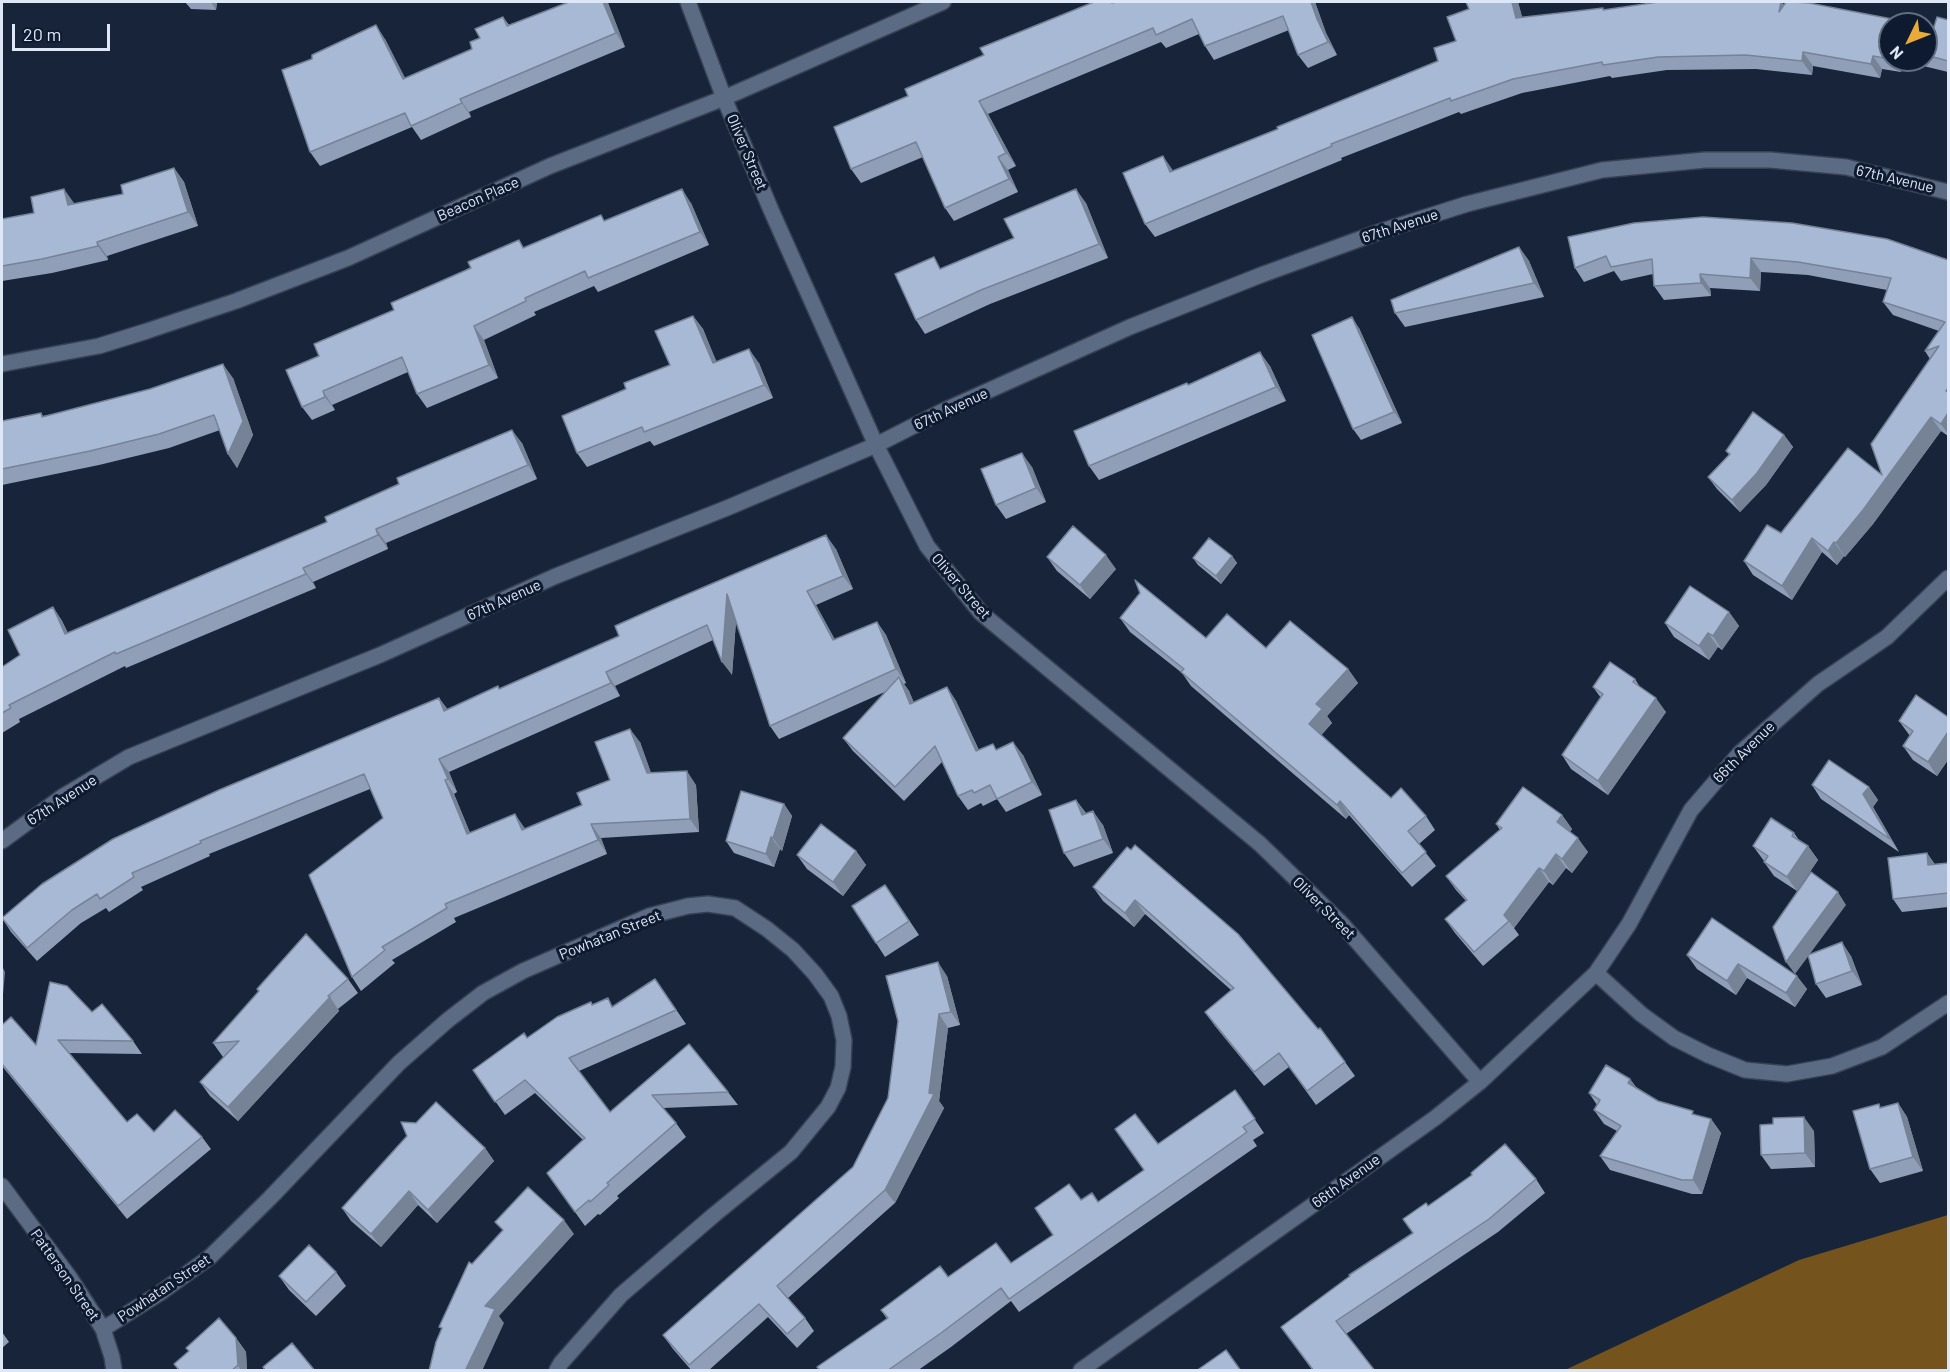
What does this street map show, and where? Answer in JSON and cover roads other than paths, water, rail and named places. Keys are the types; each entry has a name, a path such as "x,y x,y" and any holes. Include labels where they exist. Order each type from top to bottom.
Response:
{"street":[{"name":"Oliver Street","path":"688,2 724,98 771,210 876,445 927,546 981,613 1260,844 1341,923 1479,1082"},
{"name":"Beacon Place","path":"2,364 99,346 236,301 348,258 550,166 724,98 943,2"},
{"name":"67th Avenue","path":"2,841 62,797 129,757 380,655 556,576 727,508 876,445 943,411 1130,327 1261,275 1390,229 1467,204 1602,170 1705,160 1770,160 1846,167 1948,192"},
{"name":"66th Avenue","path":"1081,1371 1435,1118 1479,1082 1596,973 1629,924 1691,810 1716,779 1767,727 1818,684 1887,637 1948,578"},
{"name":"Powhatan Street","path":"103,1329 160,1293 210,1257 270,1198 399,1063 483,993 523,971 649,916 688,906 708,904 735,908 767,928 793,950 831,996 839,1016 844,1040 843,1067 838,1088 828,1107 791,1152 621,1295 561,1363 557,1371"},
{"path":"1596,973 1641,1014 1674,1038 1745,1070 1787,1074 1832,1066 1882,1047 1948,1003"},
{"name":"Patterson Street","path":"2,1186 70,1278 103,1329 114,1371"}]}
